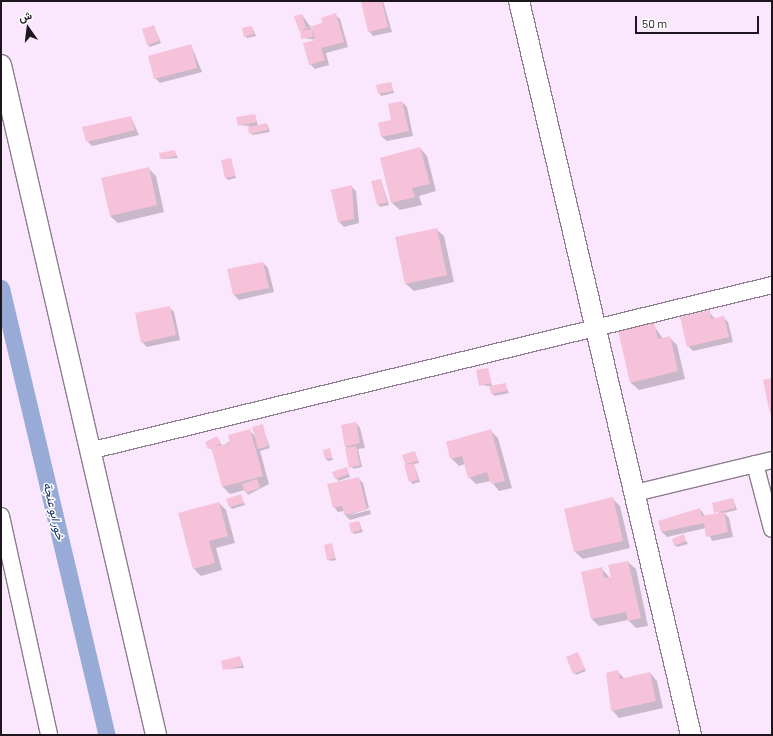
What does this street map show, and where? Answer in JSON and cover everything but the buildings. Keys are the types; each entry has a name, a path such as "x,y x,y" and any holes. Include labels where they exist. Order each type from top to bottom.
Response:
{"street":[{"path":"519,1 691,735"},
{"path":"1,65 89,451 156,735"},
{"path":"89,451 772,285"},
{"path":"635,494 772,460"},
{"path":"755,464 772,529"},
{"path":"1,516 49,735"}],"waterway":[{"name":"خور ابو عنجة","path":"1,288 107,735"}]}
